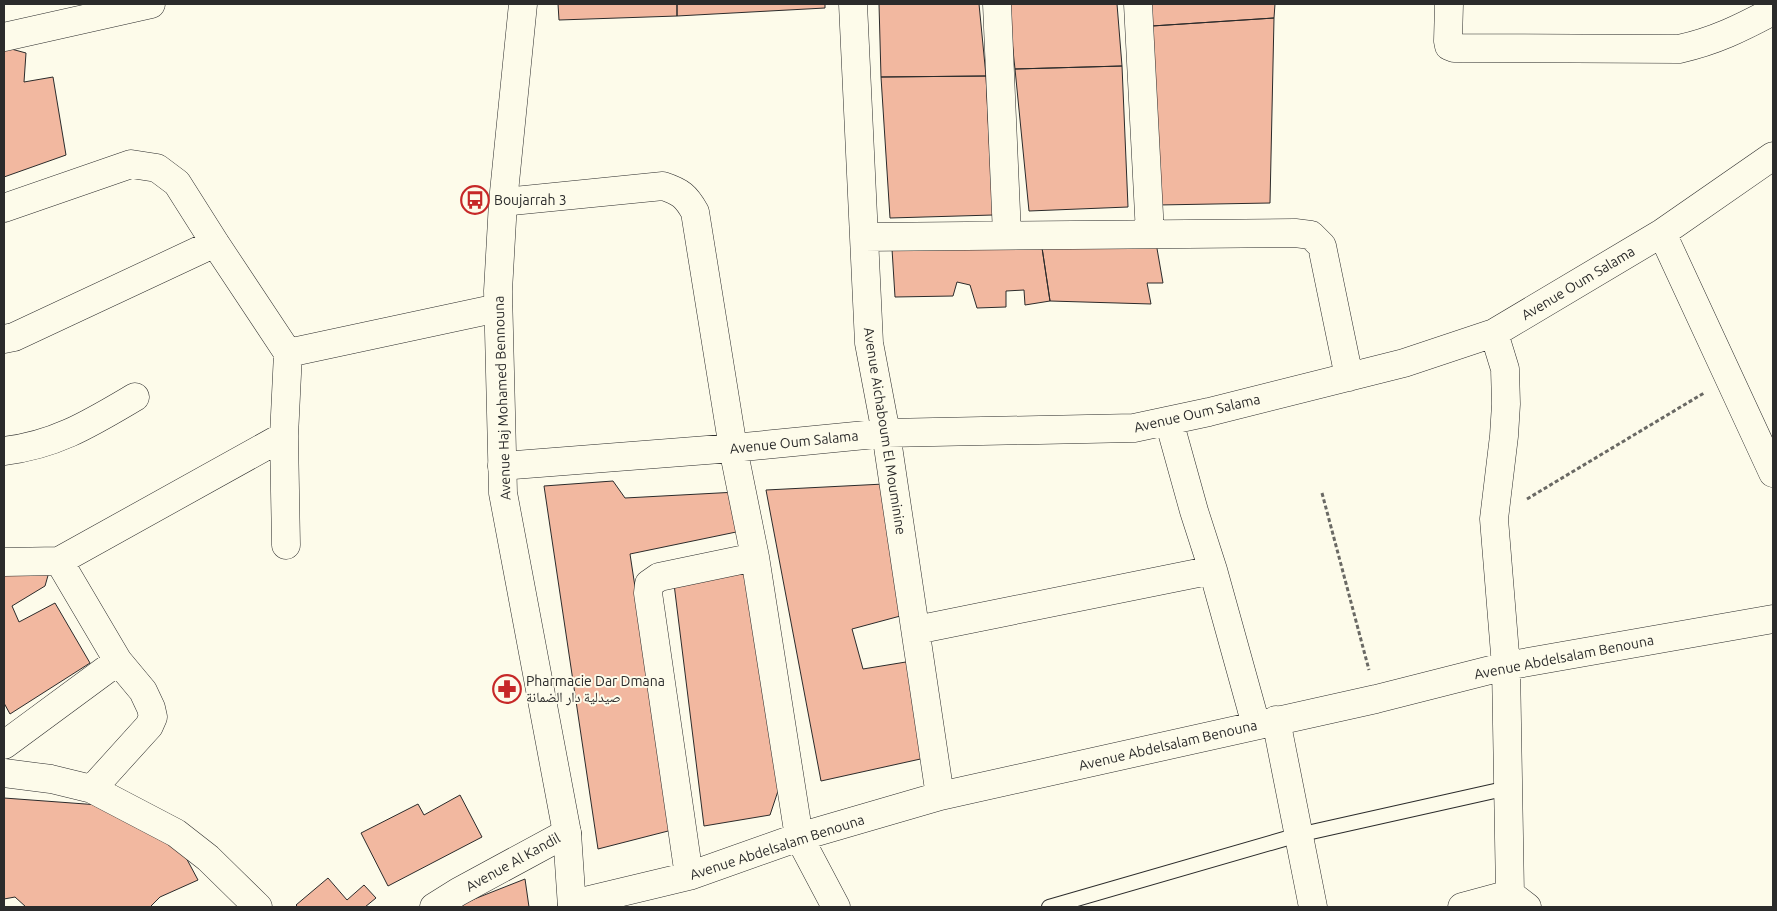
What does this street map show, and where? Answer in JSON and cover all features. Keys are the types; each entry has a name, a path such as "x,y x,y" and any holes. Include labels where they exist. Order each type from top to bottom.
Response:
{"street":[{"path":"4,37 151,4"},
{"name":"Avenue Haj Mohamed Bennouna","path":"523,4 502,202 498,308 503,493 567,833 572,906"},
{"name":"Avenue Aichaboum El Mouminine","path":"853,4 869,343 886,433 940,796"},
{"path":"997,4 1007,236"},
{"path":"1138,4 1150,234"},
{"path":"1449,4 1448,40 1449,46 1454,48 1679,49 1704,44 1723,36 1773,10 1771,4"},
{"name":"Avenue Oum Salama","path":"502,466 733,448 886,433 1134,428 1169,421 1404,363 1494,333 1662,233 1773,156"},
{"path":"4,208 131,164 157,168 177,183 288,352 284,436 286,545"},
{"path":"502,202 663,186 679,191 689,201 694,212 733,448 755,557 799,837 836,907"},
{"path":"864,237 1295,233 1311,235 1322,246 1349,377"},
{"path":"1662,233 1773,473"},
{"path":"4,339 14,337 215,243"},
{"path":"288,352 498,308"},
{"path":"1462,907 1518,900 1508,788 1506,666 1494,519 1504,436 1506,404 1505,370 1494,333"},
{"path":"4,451 55,440 93,422 135,397"},
{"path":"1169,421 1194,511 1266,723 1298,835 1313,907"},
{"path":"4,562 59,561 284,436"},
{"path":"689,876 648,593 649,584 659,578 755,557"},
{"path":"59,561 118,660 143,691 151,708 152,718 149,726 92,789"},
{"path":"916,630 1213,570"},
{"name":"Avenue Abdelsalam Benouna","path":"572,906 689,876 799,837 940,796 1376,699 1506,666 1773,618"},
{"path":"4,745 118,660"},
{"path":"4,773 51,779 92,789 176,834 208,858 258,907"},
{"name":"Avenue Al Kandil","path":"434,907 567,833"}],"lane":[{"path":"1049,907 1298,835 1508,788"}],"path":[{"path":"1494,519 1730,378"},
{"path":"1322,494 1376,699"}],"building":[{"path":"558,4 677,4 677,16 559,20"},
{"path":"677,4 825,4 825,8 677,16"},
{"path":"879,4 979,4 986,76 881,77"},
{"path":"1008,4 1117,4 1122,66 1015,69"},
{"path":"1151,4 1275,4 1274,18 1152,26"},
{"path":"1274,18 1270,203 1158,205 1152,26"},
{"path":"4,47 26,53 24,82 53,77 66,155 4,177"},
{"path":"1122,66 1128,207 1029,211 1015,69"},
{"path":"986,76 993,215 890,218 881,77"},
{"path":"1155,237 1163,283 1147,283 1151,304 1050,301 1041,241"},
{"path":"1041,241 1050,301 1025,305 1024,290 1006,291 1006,307 977,308 970,285 957,282 953,296 895,297 892,249"},
{"path":"613,481 625,498 737,492 741,531 630,554 672,830 598,849 544,486"},
{"path":"884,484 904,615 852,629 863,669 912,661 925,758 821,781 766,490"},
{"path":"51,565 45,586 12,606 19,622 55,603 90,663 10,714 4,703 4,566"},
{"path":"749,572 780,785 770,815 704,826 674,584"},
{"path":"460,795 482,837 388,886 361,833 418,804 424,815"},
{"path":"4,798 99,805 183,852 198,880 160,897 150,907 26,907 15,897 4,899"},
{"path":"328,878 347,900 364,885 376,898 365,907 298,907 296,905"},
{"path":"525,879 529,907 454,907"}],"place":[{"name":"Boujarrah 3","path":"475,200"},
{"name":"Pharmacie Dar Dmana صيدلية دار الضمانة","path":"507,689"}]}
